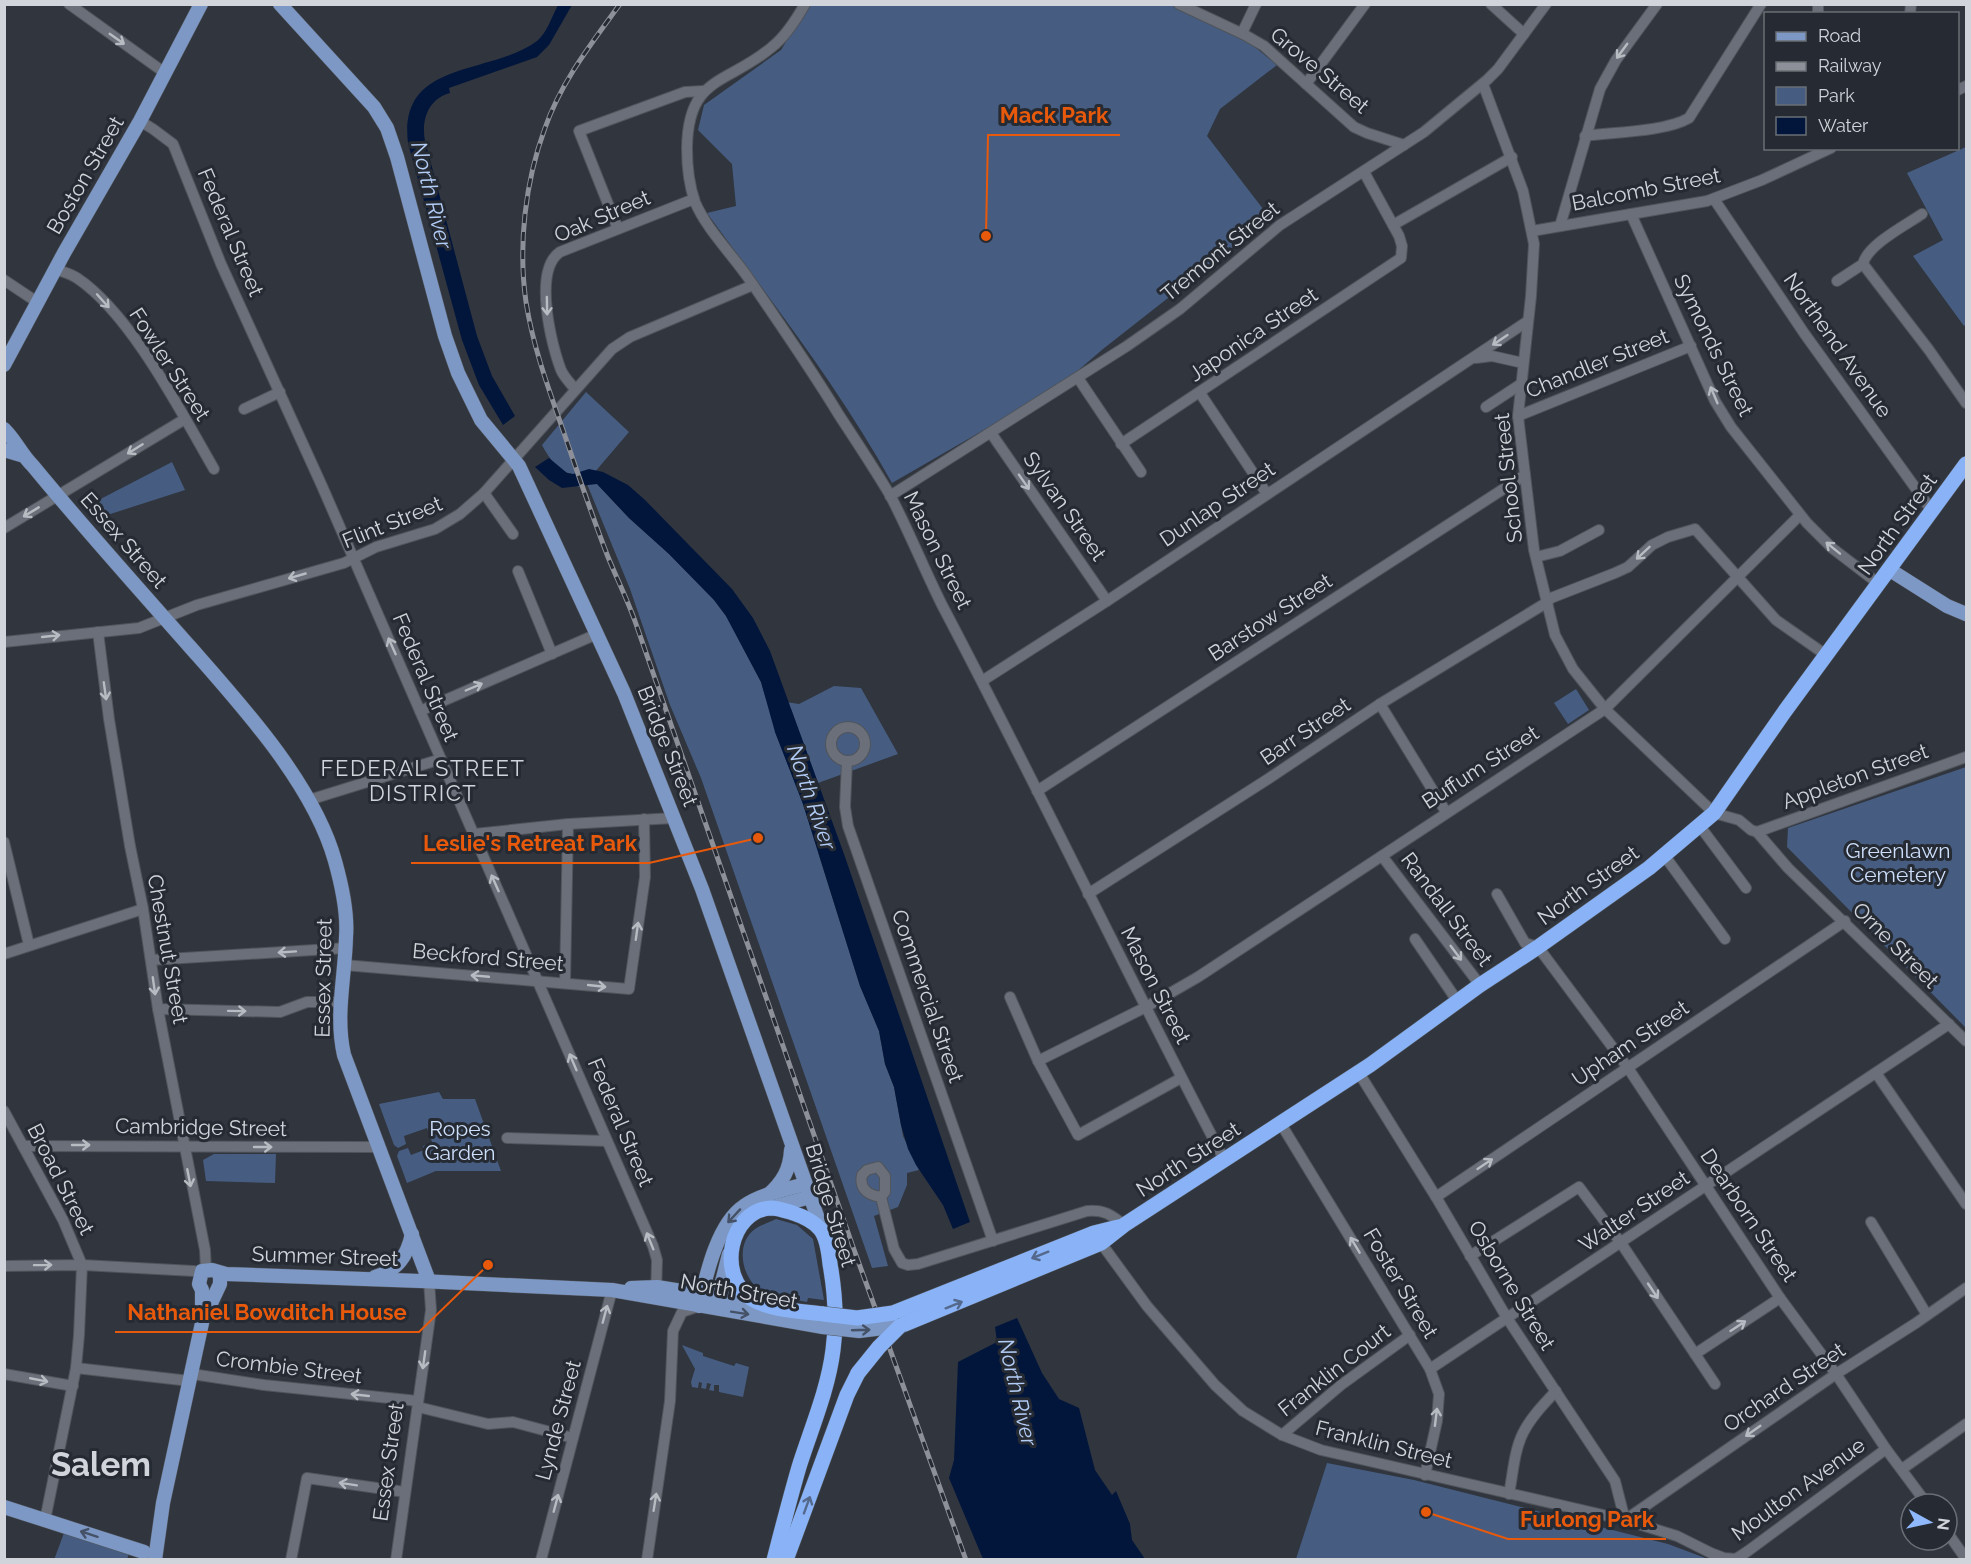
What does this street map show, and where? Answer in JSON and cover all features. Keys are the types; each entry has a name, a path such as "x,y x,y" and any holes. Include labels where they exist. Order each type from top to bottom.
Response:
{"highway":[{"name":"North Street","path":"765,1305 823,1321 857,1318 897,1320 1124,1226 1359,1073 1648,868 1714,813 1966,464"},
{"path":"765,1305 751,1298 739,1285 731,1263 730,1249 741,1226 769,1202 822,1230"},
{"name":"Bridge Street","path":"773,1560 828,1374 833,1349 834,1290 829,1255 822,1230"},
{"path":"786,1560 847,1395 858,1373 897,1320"}],"main road":[{"name":"Boston Street","path":"4,365 140,121 201,4"},
{"name":"Bridge Street","path":"280,4 365,96 387,128 397,157 445,336 458,373 481,420 514,459 524,476 624,693 702,890 822,1230"},
{"name":"Essex Street","path":"4,429 16,440 21,454 253,721 318,816 335,859 346,917 346,948 339,1002 340,1038 344,1055 429,1281"},
{"path":"4,450 21,454"},
{"path":"1890,570 1947,606 1966,614"},
{"path":"769,1202 789,1167 792,1145"},
{"path":"700,1300 719,1242 733,1215 744,1206 769,1202 808,1191"},
{"path":"366,1279 392,1270 403,1260 409,1249 412,1234"},
{"path":"717,1303 730,1249"},
{"path":"202,1323 202,1279 212,1270 219,1282"},
{"name":"Summer Street","path":"219,1282 257,1275 429,1281"},
{"path":"202,1279 212,1291 219,1282"},
{"name":"North Street","path":"429,1281 656,1292 823,1321"},
{"path":"4,1507 146,1557 163,1503 202,1323 219,1282"},
{"name":"North Street","path":"717,1303 765,1305"}],"street":[{"path":"69,4 165,73"},
{"path":"618,229 579,132 685,92 703,92 771,49 785,34 805,4"},
{"name":"Grove Street","path":"1179,4 1242,33 1264,46 1354,127 1404,146"},
{"path":"1242,33 1256,4"},
{"path":"1306,84 1365,4"},
{"path":"1491,4 1524,34"},
{"name":"Tremont Street","path":"890,496 1078,378 1180,309 1280,225 1404,146 1483,84 1498,69 1546,4"},
{"path":"1560,226 1585,136 1606,76 1657,4"},
{"path":"1585,136 1663,127 1689,118 1761,4"},
{"name":"School Street","path":"1483,84 1523,191 1534,244 1518,416 1536,557 1546,603 1562,650 1573,669 1605,709 1714,813"},
{"name":"Mason Street","path":"703,92 693,110 688,132 687,161 694,199 704,217 835,407 890,496 941,603 1225,1161"},
{"name":"Federal Street","path":"140,121 173,144 221,264 280,392 653,1246 657,1260 656,1292"},
{"name":"Balcomb Street","path":"1532,231 1714,199 1827,150"},
{"path":"1364,172 1393,225 1512,158"},
{"name":"Oak Street","path":"575,389 561,369 549,329 547,310 549,267 554,256 694,199"},
{"name":"Northend Avenue","path":"1714,199 1804,333 1932,511"},
{"name":"Symonds Street","path":"1631,214 1715,401 1731,427 1818,536 1879,584"},
{"path":"1837,281 1863,264 1865,256 1878,244 1922,214"},
{"name":"Japonica Street","path":"1121,444 1401,258 1403,254 1399,236 1393,225"},
{"path":"1863,264 1929,350 1966,403"},
{"name":"Fowler Street","path":"56,269 75,276 89,287 123,323 185,418 214,469"},
{"path":"4,280 38,302"},
{"name":"Flint Street","path":"4,642 139,628 197,605 353,559 376,547 444,525 484,493 603,357 621,342 753,285"},
{"name":"Dunlap Street","path":"982,681 1107,601 1528,321"},
{"name":"Chandler Street","path":"1518,416 1691,346"},
{"path":"1472,359 1492,356 1523,363"},
{"path":"1078,378 1141,472"},
{"path":"1486,407 1521,384"},
{"path":"244,409 280,392"},
{"path":"1200,393 1268,494"},
{"path":"4,528 185,418"},
{"name":"Sylvan Street","path":"991,433 1107,601"},
{"name":"Barstow Street","path":"1037,791 1525,475"},
{"path":"484,493 513,534"},
{"name":"Buffum Street","path":"1038,1060 1146,1007 1198,977 1605,709 1800,516"},
{"name":"Barr Street","path":"1088,894 1380,704 1551,598 1628,567 1652,544 1660,540 1695,529 1737,578"},
{"path":"1536,557 1560,551 1599,530"},
{"path":"518,571 552,654"},
{"path":"1737,578 1776,620 1826,655"},
{"name":"Chestnut Street","path":"98,632 109,719 143,909 158,1009 183,1147 205,1250 202,1279"},
{"path":"420,711 597,634"},
{"path":"1380,704 1446,812"},
{"name":"Appleton Street","path":"1757,832 1966,757"},
{"path":"309,800 441,759"},
{"name":"Commercial Street","path":"847,761 845,807 848,826 993,1240"},
{"name":"Orne Street","path":"1714,813 1739,820 1757,832 1788,868 1966,1041"},
{"path":"474,834 568,824 674,818"},
{"name":"Beckford Street","path":"344,965 629,989 645,877 644,819"},
{"path":"566,983 568,824"},
{"path":"1700,825 1746,888"},
{"path":"4,842 28,945"},
{"path":"1664,855 1725,939"},
{"name":"Randall Street","path":"1382,856 1480,985"},
{"name":"Dearborn Street","path":"1497,894 1525,943 1538,947 1628,1068 1780,1298 1918,1492"},
{"path":"4,954 143,909"},
{"name":"Upham Street","path":"1436,1197 1845,921"},
{"path":"1415,939 1458,1002"},
{"path":"151,960 346,948"},
{"path":"1010,997 1038,1060 1078,1135 1181,1078"},
{"path":"158,1009 280,1012 307,1002 339,1002"},
{"name":"Walter Street","path":"1430,1369 1948,1024"},
{"name":"Osborne Street","path":"1359,1073 1507,1318 1615,1481 1625,1520"},
{"path":"1876,1073 1966,1204"},
{"name":"Broad Street","path":"4,1111 63,1220 82,1265"},
{"name":"Foster Street","path":"1281,1124 1430,1369 1439,1394 1437,1421 1425,1475"},
{"path":"507,1138 608,1141"},
{"name":"Cambridge Street","path":"23,1146 378,1147"},
{"path":"1470,1256 1579,1186 1621,1243 1715,1384"},
{"name":"North Street","path":"881,1197 894,1249 902,1263 915,1264 1095,1210 1110,1214 1124,1226"},
{"path":"1871,1222 1928,1315"},
{"name":"Franklin Street","path":"1098,1238 1147,1306 1215,1385 1243,1412 1282,1435 1321,1450 1625,1520 1677,1536 1711,1553 1732,1559"},
{"path":"45,1520 76,1368 82,1265"},
{"path":"4,1273 5,1266 82,1265 169,1270 202,1279"},
{"name":"Essex Street","path":"396,1560 431,1310 429,1281"},
{"name":"Orchard Street","path":"1625,1520 1836,1374 1966,1288"},
{"name":"Lynde Street","path":"541,1560 612,1290"},
{"path":"1695,1354 1780,1298"},
{"path":"647,1560 670,1401 673,1331 682,1311 700,1300"},
{"name":"Franklin Court","path":"1282,1435 1341,1385 1410,1335"},
{"name":"Crombie Street","path":"76,1368 191,1377 418,1404 488,1424 513,1422 573,1438"},
{"path":"4,1374 73,1386"},
{"path":"1509,1494 1524,1432 1534,1416 1556,1391"},
{"path":"1902,1469 1966,1424"},
{"name":"Moulton Avenue","path":"1732,1559 1736,1559 1781,1528 1886,1449"},
{"path":"291,1560 307,1478 405,1492"}],"green space":[{"path":"808,5 1177,5 1234,30 1277,65 1220,109 1207,136 1270,218 1103,349 1060,386 892,483 827,379 707,213 736,206 732,164 698,130 704,105 781,50"},
{"path":"1966,147 1966,324 1964,326 1913,256 1943,240 1907,173"},
{"path":"586,392 629,432 594,473 597,484 714,600 726,616 761,682 766,699 799,704 834,686 861,688 898,754 818,783 791,709 775,732 803,804 860,986 879,1031 885,1064 894,1087 903,1136 919,1170 907,1173 907,1185 898,1207 874,1216 888,1266 872,1268 701,778 670,705 630,589 587,484 578,487 573,474 558,467 542,445"},
{"path":"172,462 185,490 98,518 87,506"},
{"path":"1576,689 1589,710 1568,724 1554,703"},
{"name":"Greenlawn Cemetery","path":"1966,767 1966,1028 1787,847 1788,828"},
{"name":"Ropes Garden","path":"439,1092 443,1099 475,1099 501,1171 436,1171 407,1183 397,1156 399,1151 408,1148 411,1155 424,1150 423,1146 432,1142 427,1128 404,1136 406,1144 398,1148 394,1145 379,1104"},
{"path":"214,1154 276,1154 275,1183 206,1181 203,1160"},
{"path":"776,1219 797,1225 813,1239 824,1300 808,1298 807,1302 765,1293 757,1288 746,1273 743,1254 748,1236 755,1229"},
{"path":"682,1345 703,1353 703,1356 734,1366 736,1363 749,1367 743,1397 719,1392 719,1385 714,1385 714,1391 709,1390 711,1384 707,1383 706,1389 701,1388 702,1383 699,1382 698,1388 692,1387 691,1382 695,1369"},
{"path":"1327,1463 1414,1480 1668,1544 1708,1559 1296,1559"},
{"path":"64,1533 129,1554 127,1559 54,1560"}],"water":[{"name":"North River","path":"558,5 572,5 549,45 537,57 449,88 450,93 431,105 424,125 425,141 477,336 492,376 515,416 503,425 479,385 462,340 408,143 409,116 417,97 432,83 451,74 518,52 537,41 541,38"},
{"name":"North River","path":"549,458 567,473 573,474 589,469 603,472 628,485 732,589 753,618 770,651 844,854 970,1222 953,1229 943,1205 908,1149 894,1087 885,1064 879,1031 860,986 803,804 775,732 761,682 726,616 714,600 597,484 562,488 535,467"},
{"name":"North River","path":"1017,1318 1042,1373 1059,1399 1079,1408 1095,1470 1112,1495 1116,1491 1130,1524 1132,1540 1145,1559 983,1559 949,1478 954,1460 958,1362 997,1342 995,1327"}],"railway":[{"path":"620,4 568,79 552,111 538,149 528,192 523,237 524,281 529,319 542,368 585,495 636,624 852,1244 966,1560"}],"place":[{"name":"Mack Park","path":"986,236"},
{"name":"Leslie's Retreat Park","path":"758,838"},
{"name":"Nathaniel Bowditch House","path":"488,1265"},
{"name":"Furlong Park","path":"1426,1512"}],"district":[{"name":"FEDERAL STREET DISTRICT","path":"423,780"},
{"name":"Salem","path":"101,1464"}]}
